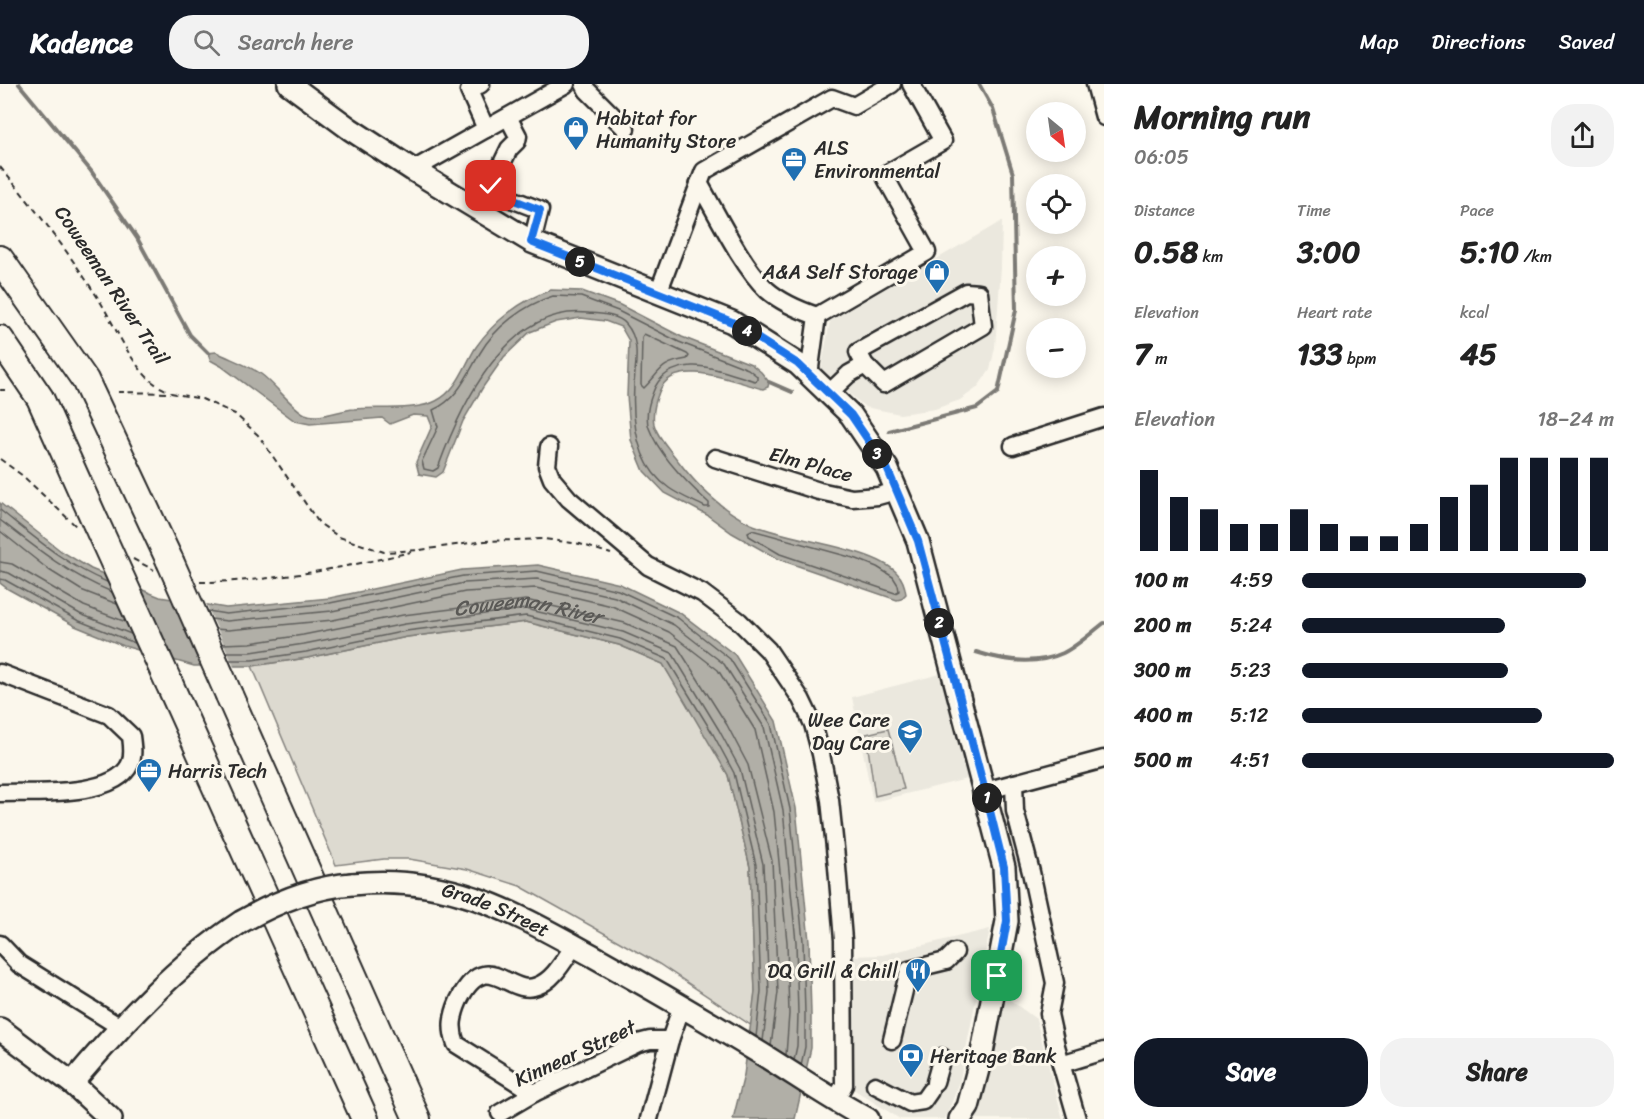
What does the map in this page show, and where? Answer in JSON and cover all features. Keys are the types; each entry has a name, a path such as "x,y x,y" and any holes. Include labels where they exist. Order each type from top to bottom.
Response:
{"highway":[{"path":"0,259 85,380 164,566 229,695 417,1119"},
{"path":"0,339 40,398 91,528 169,683 366,1119"}],"main road":[{"path":"289,84 350,129 531,242 732,322 798,364 851,415 887,468 918,541 1004,867 1007,921 981,1058 968,1107 960,1119"},
{"name":"Grade Street","path":"72,1083 120,1027 222,934 281,901 307,892 386,881 420,884 459,892 504,909 682,1005 868,1119"},
{"path":"0,1029 72,1083 111,1119"}],"street":[{"path":"413,170 566,84"},
{"path":"584,84 587,90 626,129"},
{"path":"658,293 704,171 832,98 854,106 892,84"},
{"path":"699,183 750,270 762,284 794,308 817,316 927,252 884,175 943,141 911,84"},
{"path":"1095,84 1104,117"},
{"path":"472,86 486,129"},
{"path":"508,117 518,136 517,141 509,149 491,186 493,192 540,210 531,242"},
{"path":"966,292 979,293 983,326 884,384 865,365 858,352 966,292"},
{"path":"809,375 817,316"},
{"path":"828,394 849,374 865,365"},
{"path":"1013,446 1104,417"},
{"path":"549,447 547,466 552,479 568,499 648,566 702,593 739,621 773,657 801,699 813,724 830,800 843,940 844,1085 830,1096"},
{"name":"Elm Place","path":"715,458 819,491 852,498 878,496 896,491"},
{"path":"0,673 109,715 131,736 133,749 130,764 121,775 106,784 78,790 0,794"},
{"path":"985,791 1104,759"},
{"path":"1014,783 1015,811 1055,983 1049,1014 1077,1119"},
{"path":"0,944 19,964 120,1027"},
{"path":"534,1094 456,1044 451,1032 451,1022 466,987 482,975 496,976 524,987 538,986 558,969 574,946"},
{"path":"892,1040 909,970 946,961 955,952"},
{"path":"649,1119 682,1005"},
{"name":"Kinnear Street","path":"500,1113 638,1043 670,1040"},
{"path":"1061,1064 1104,1051"},
{"path":"875,1085 910,1103 923,1101 932,1087 942,1057"}],"path":[{"name":"Coweeman River Trail","path":"0,166 40,214 150,381 171,393"},
{"path":"0,390 9,390"},
{"name":"Coweeman River Trail","path":"118,392 171,393 202,399 235,414 258,435 319,523 339,537 384,552 420,550 485,541 544,539 580,544 614,555"},
{"path":"0,459 23,476 76,527 91,528"},
{"name":"Coweeman River Trail","path":"190,579 201,582 271,578 340,569 420,550"},
{"path":"127,556 147,568 164,566"}],"shaded area":[{"name":"A&A Self Storage","path":"1002,221 995,347 990,370 977,388 960,400 935,409 900,414 865,407 821,370 830,321"},
{"path":"526,622 619,645 663,664 708,737 728,775 750,867 755,991 752,1026 659,964 520,886 467,869 409,859 384,859 336,865 252,666 307,658 407,637"},
{"path":"944,673 971,778 873,802 852,697"},
{"path":"888,729 904,789 875,796 866,734"},
{"path":"990,929 959,1084 945,1119 900,1119 850,1087 853,1071 850,956 882,955"},
{"path":"1003,995 1036,1019 1063,1119 968,1119"}],"water":[{"path":"551,290 582,291 620,305 682,337 751,364 761,372 769,382 768,387 763,389 706,374 677,375 666,381 659,392 654,412 654,424 661,439 694,480 730,512 767,530 850,550 885,564 901,578 906,594 897,600 778,559 732,533 707,515 665,493 644,471 631,440 627,396 629,341 621,327 605,321 581,318 556,322 530,332 504,357 483,387 463,421 443,472 436,477 419,474 416,462 432,426 428,416 413,415 390,424 382,418 310,424 295,421 210,360 208,353 216,352 256,371 300,411 311,416 354,409 419,406 436,401 450,391 483,337 509,312 529,299"},
{"name":"Coweeman River","path":"0,503 61,551 91,569 160,597 226,608 330,598 462,570 538,565 620,584 680,613 735,655 776,721 796,808 809,941 811,1048 795,1119 733,1119 744,1075 755,991 750,867 728,775 663,664 619,645 526,622 407,637 307,658 252,666 194,666 124,646 75,626 0,583"}],"pier":[{"path":"169,596 205,601 235,669 202,669"}],"waterway":[{"path":"19,84 91,171 137,238 190,335 208,353"},
{"path":"889,431 977,408 998,392 1016,310 1013,174 993,109 979,84"},
{"path":"769,382 792,392"},
{"path":"976,652 1008,660 1042,660 1063,653 1104,623"}],"place":[{"name":"Habitat for Humanity Store","path":"576,152"},
{"name":"ALS Environmental","path":"794,183"},
{"name":"A&A Self Storage","path":"937,295"},
{"name":"Wee Care Day Care","path":"910,755"},
{"name":"Harris Tech","path":"149,794"},
{"name":"DQ Grill & Chill","path":"918,994"},
{"name":"Heritage Bank","path":"911,1079"}],"route":[{"path":"491,186 493,192 540,210 531,242 732,322 798,364 851,415 887,468 918,541 1004,867 1007,921 997,976"}]}
